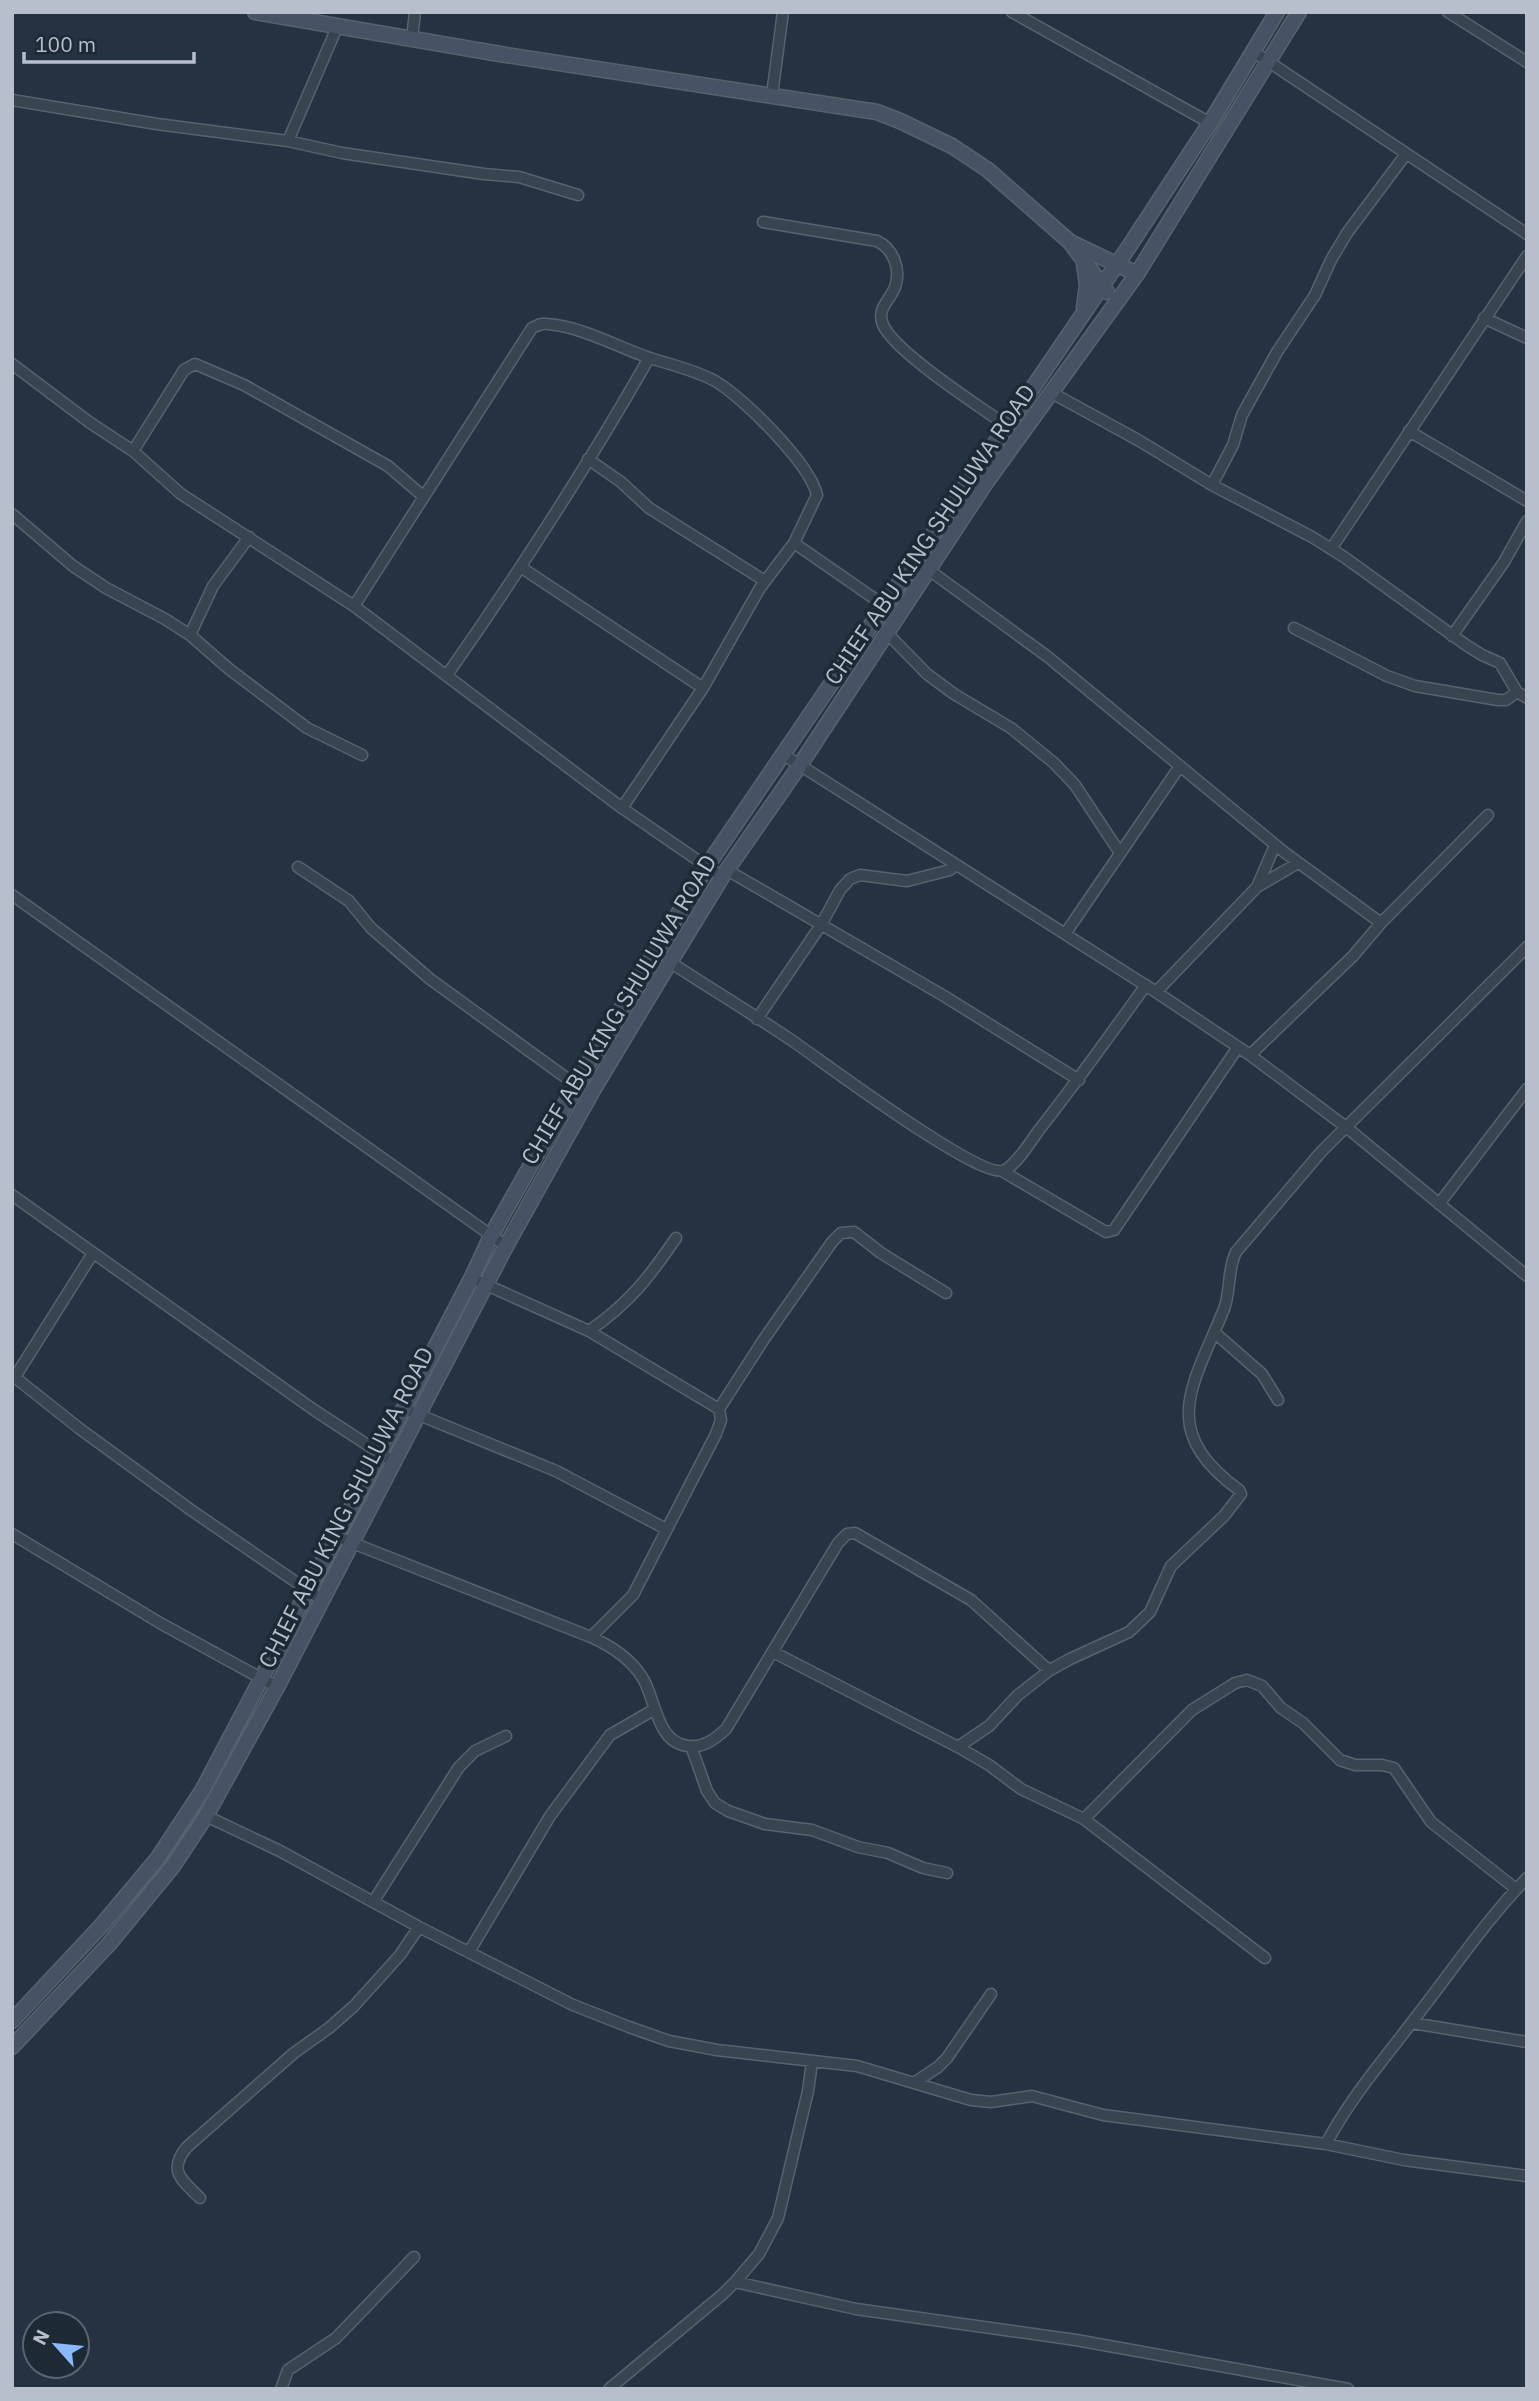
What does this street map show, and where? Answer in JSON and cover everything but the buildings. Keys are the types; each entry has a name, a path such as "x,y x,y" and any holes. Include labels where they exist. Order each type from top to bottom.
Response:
{"street":[{"path":"256,12 500,54 877,112 953,146 988,170 1090,258 1137,274"},
{"path":"412,38 415,12"},
{"path":"772,95 783,12"},
{"path":"1012,12 1210,123"},
{"path":"12,2021 101,1926 159,1858 202,1791 472,1278 491,1236 576,1085 707,866 1128,248 1210,123 1277,12"},
{"name":"CHIEF ABU KING SHULUWA ROAD","path":"12,2047 109,1944 173,1866 206,1816 277,1687 506,1246 593,1090 670,962 724,874 800,765 998,466 1137,274 1270,63 1299,12"},
{"path":"1454,14 1527,62"},
{"path":"288,141 338,24"},
{"path":"1254,52 1527,234"},
{"path":"12,100 157,124 288,141 342,153 519,177 578,195"},
{"path":"1212,485 1233,445 1242,415 1276,352 1315,295 1347,233 1405,154"},
{"path":"763,222 884,244 890,250 897,266 896,285 881,312 882,322 890,336 945,381 1007,426"},
{"path":"1090,258 1128,248"},
{"path":"1331,549 1527,256"},
{"path":"1090,258 1113,306"},
{"path":"1082,316 1087,297 1090,258"},
{"path":"1484,318 1527,338"},
{"path":"355,606 532,328 543,323 555,325 701,375 728,391 753,411 806,472 817,495 794,543 765,581 703,688 622,808"},
{"path":"447,675 522,568 649,358"},
{"path":"12,364 89,422 133,451 181,494 355,606 622,808 707,866 821,925 944,996 1079,1080"},
{"path":"133,451 184,370 195,364 244,385 388,466 424,497"},
{"path":"1052,393 1138,440 1212,485 1331,549 1452,636 1500,663 1522,695 1498,700 1415,686 1387,676 1294,628"},
{"path":"1409,431 1527,501"},
{"path":"588,459 621,482 649,508 765,581"},
{"path":"12,514 106,588 190,635 229,669 307,728 362,755"},
{"path":"1452,636 1504,562 1527,521"},
{"path":"190,635 213,586 249,537"},
{"path":"794,543 885,606"},
{"path":"522,568 703,688"},
{"path":"929,570 1048,657 1275,845 1381,923"},
{"path":"887,633 927,674 954,694 1011,728 1054,762 1075,785 1120,853"},
{"path":"783,755 1146,985 1250,1055 1346,1127 1527,1276"},
{"path":"1065,934 1180,766"},
{"path":"1250,1055 1353,956 1381,923 1489,814"},
{"path":"1257,887 1275,845"},
{"path":"1156,992 1257,887 1298,863"},
{"path":"757,1019 821,925 840,890 850,879 860,876 907,881 950,870 955,865"},
{"path":"299,867 349,901 371,928 430,979 576,1085"},
{"path":"12,895 506,1246"},
{"path":"958,1747 989,1726 1045,1670 1129,1632 1150,1612 1171,1566 1224,1516 1241,1494 1195,1446 1189,1422 1191,1393 1199,1366 1226,1301 1232,1260 1236,1252 1321,1152 1527,947"},
{"path":"670,962 938,1141 997,1172 1012,1164 1079,1080 1146,985"},
{"path":"1002,1171 1106,1232 1114,1230 1238,1047"},
{"path":"1439,1204 1527,1089"},
{"path":"12,1195 392,1461"},
{"path":"591,1637 633,1595 716,1434 721,1420 719,1409 764,1339 841,1233 849,1231 858,1234 881,1253 946,1293"},
{"path":"589,1331 619,1310 649,1277 676,1238"},
{"path":"93,1253 14,1376 80,1429 191,1510 322,1600"},
{"path":"472,1278 589,1331 719,1409"},
{"path":"1214,1332 1262,1374 1278,1401"},
{"path":"404,1408 556,1471 666,1529"},
{"path":"12,1534 160,1623 277,1687"},
{"path":"336,1537 591,1637 621,1653 642,1677 664,1730 673,1740 691,1746 705,1745 726,1729 838,1543 847,1534 855,1534 971,1600 1045,1670"},
{"path":"773,1651 958,1747 1021,1789 1084,1819 1265,1958"},
{"path":"1084,1819 1192,1710 1234,1683 1247,1680 1262,1686 1281,1708 1303,1723 1339,1760 1355,1765 1394,1768 1431,1822 1516,1889"},
{"path":"469,1952 550,1816 610,1735 655,1709"},
{"path":"373,1902 459,1767 475,1751 506,1736"},
{"path":"691,1746 706,1791 715,1803 729,1811 765,1824 812,1830 858,1847 888,1853 923,1868 947,1873"},
{"path":"206,1816 280,1851 419,1927 573,2005 669,2042 857,2066 971,2100 991,2102 1032,2096 1104,2115 1325,2144 1404,2160 1527,2176"},
{"path":"1325,2144 1356,2095 1527,1878"},
{"path":"200,2198 179,2174 176,2165 178,2157 294,2053 330,2028 354,2006 400,1955 419,1927"},
{"path":"914,2083 939,2067 947,2058 991,1994"},
{"path":"1412,2023 1527,2042"},
{"path":"609,2389 723,2294 759,2254 778,2218 808,2091 812,2062"},
{"path":"281,2389 288,2370 336,2338 414,2257"},
{"path":"735,2282 856,2309 1076,2340 1348,2389"}]}
